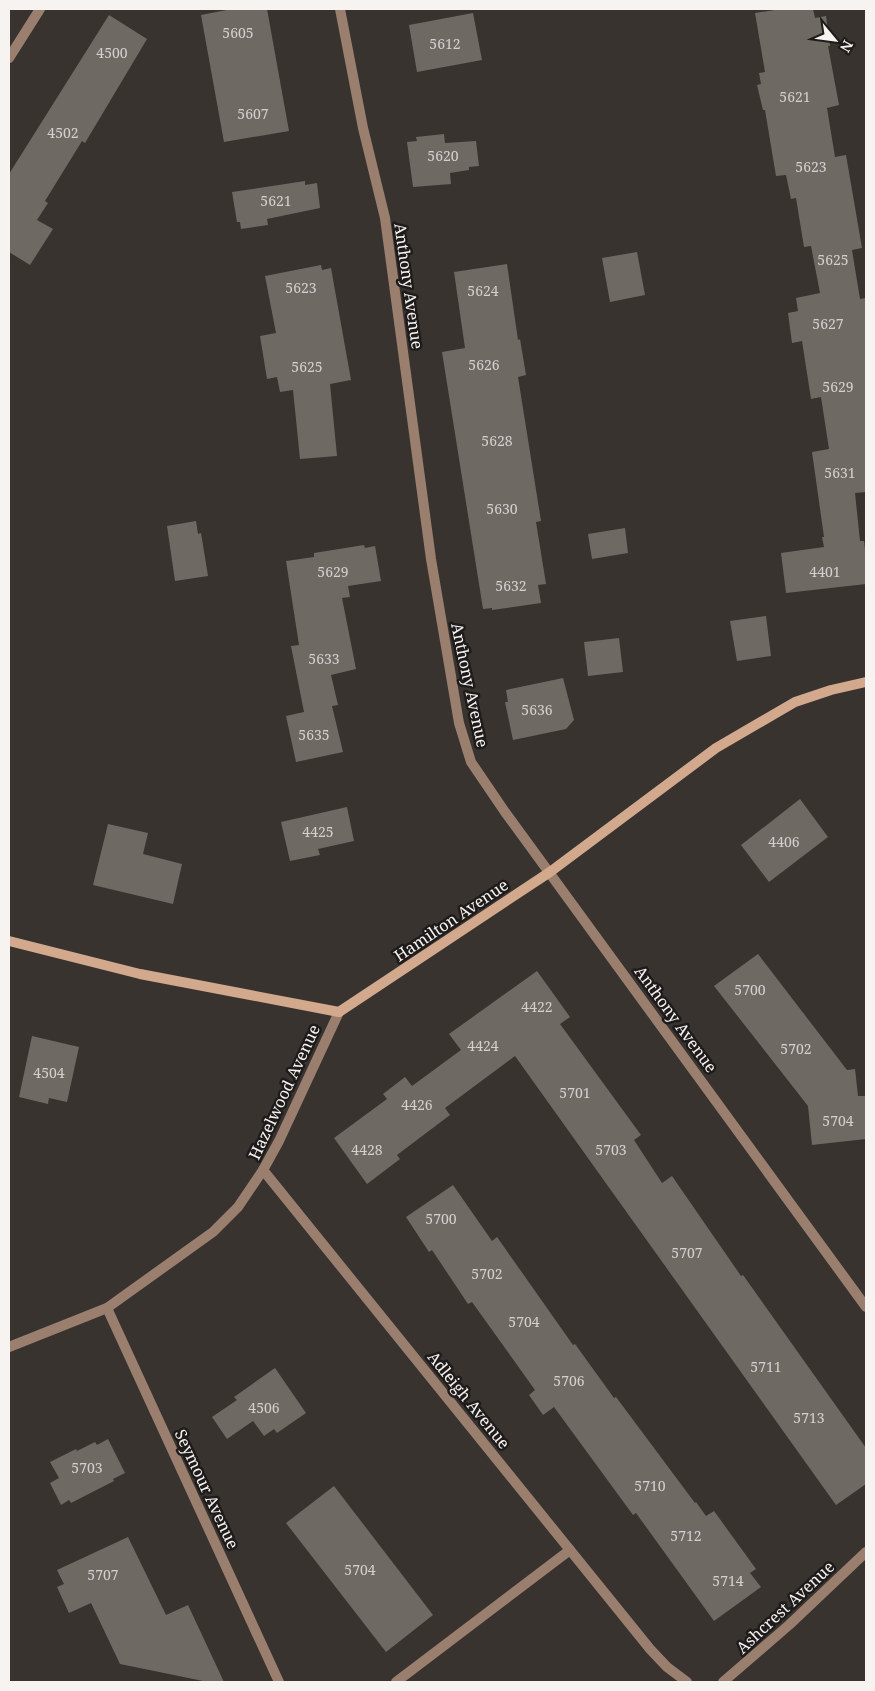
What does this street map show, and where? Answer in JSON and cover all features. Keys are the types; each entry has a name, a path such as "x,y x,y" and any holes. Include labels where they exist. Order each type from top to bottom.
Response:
{"street":[{"path":"9,58 40,9"},
{"name":"Anthony Avenue","path":"340,9 363,128 384,218 431,559 459,723 470,762 504,812 550,872 866,1307"},
{"name":"Hamilton Avenue","path":"339,1012 550,872 716,748 795,702 831,690 866,682"},
{"path":"9,941 140,974 339,1012"},
{"name":"Hazelwood Avenue","path":"9,1347 107,1308 213,1232 238,1207 263,1170 339,1012"},
{"name":"Adleigh Avenue","path":"263,1170 650,1649 667,1667 687,1682"},
{"name":"Seymour Avenue","path":"107,1308 279,1682"},
{"path":"396,1682 570,1550"},
{"name":"Ashcrest Avenue","path":"723,1682 782,1632 866,1552"}],"building":[{"path":"232,9 267,9 289,131 224,142 201,15"},
{"path":"781,9 813,9 815,18 826,16 830,46 828,46 839,105 827,108 835,157 846,155 862,248 852,250 860,299 866,298 866,492 855,493 860,541 864,541 866,584 786,593 781,553 824,547 812,452 829,449 821,397 811,399 802,341 792,343 788,313 798,311 796,298 820,293 811,246 804,247 796,198 791,199 786,175 776,176 765,110 763,110 757,85 761,84 759,73 765,72 755,13"},
{"path":"473,13 482,60 417,72 409,25"},
{"path":"109,15 147,39 85,143 82,141 45,201 48,203 37,220 53,229 30,265 9,252 9,174"},
{"path":"444,134 445,143 476,141 479,166 469,167 469,170 450,173 451,184 413,187 407,142 417,141 416,137"},
{"path":"305,181 305,185 317,183 320,208 267,219 268,225 241,229 240,222 237,222 232,192"},
{"path":"637,252 645,295 610,302 602,258"},
{"path":"507,264 518,340 520,339 526,375 518,377 541,521 536,522 546,584 538,585 541,603 492,610 492,608 483,609 442,352 465,348 454,272"},
{"path":"321,265 322,270 331,268 351,380 330,384 337,456 300,459 293,390 280,392 277,377 267,379 260,336 276,333 265,276"},
{"path":"196,521 198,534 201,533 208,576 175,581 167,526"},
{"path":"625,528 628,553 592,559 588,534"},
{"path":"364,545 365,548 375,546 381,581 348,586 350,597 342,598 356,669 331,675 338,705 332,706 343,752 296,762 286,716 304,712 291,646 299,645 286,561 314,557 314,553"},
{"path":"766,616 771,656 737,661 730,621"},
{"path":"619,638 623,672 588,676 584,642"},
{"path":"563,678 574,720 566,729 513,740 505,702 508,702 506,690"},
{"path":"800,799 828,837 769,882 741,845"},
{"path":"347,807 354,841 318,849 320,855 290,861 281,822"},
{"path":"108,824 148,833 143,854 182,864 173,904 93,885"},
{"path":"758,954 847,1070 855,1069 858,1096 866,1096 866,1139 812,1145 808,1106 714,986"},
{"path":"537,971 570,1017 560,1024 641,1135 634,1140 662,1183 672,1176 741,1276 743,1275 866,1448 866,1484 836,1505 515,1056 445,1108 450,1115 397,1155 400,1159 367,1184 334,1138 387,1099 383,1094 405,1077 412,1086 461,1050 449,1034"},
{"path":"32,1036 79,1047 67,1102 49,1098 48,1104 19,1097"},
{"path":"453,1185 492,1241 497,1237 573,1345 575,1344 614,1398 616,1397 695,1503 706,1516 714,1511 756,1569 750,1573 761,1587 714,1621 636,1513 633,1515 554,1407 543,1415 529,1395 535,1390 472,1302 468,1304 432,1250 429,1252 406,1217"},
{"path":"275,1368 306,1413 277,1433 274,1429 264,1436 253,1421 227,1439 212,1417 237,1400 234,1397"},
{"path":"108,1439 125,1473 113,1479 114,1481 71,1503 69,1500 61,1505 50,1483 59,1478 50,1462 76,1449 77,1451 95,1442 97,1445"},
{"path":"334,1486 433,1615 386,1652 286,1523"},
{"path":"128,1537 166,1615 188,1605 224,1682 208,1682 120,1664 91,1603 69,1613 57,1587 64,1584 57,1570"}]}
